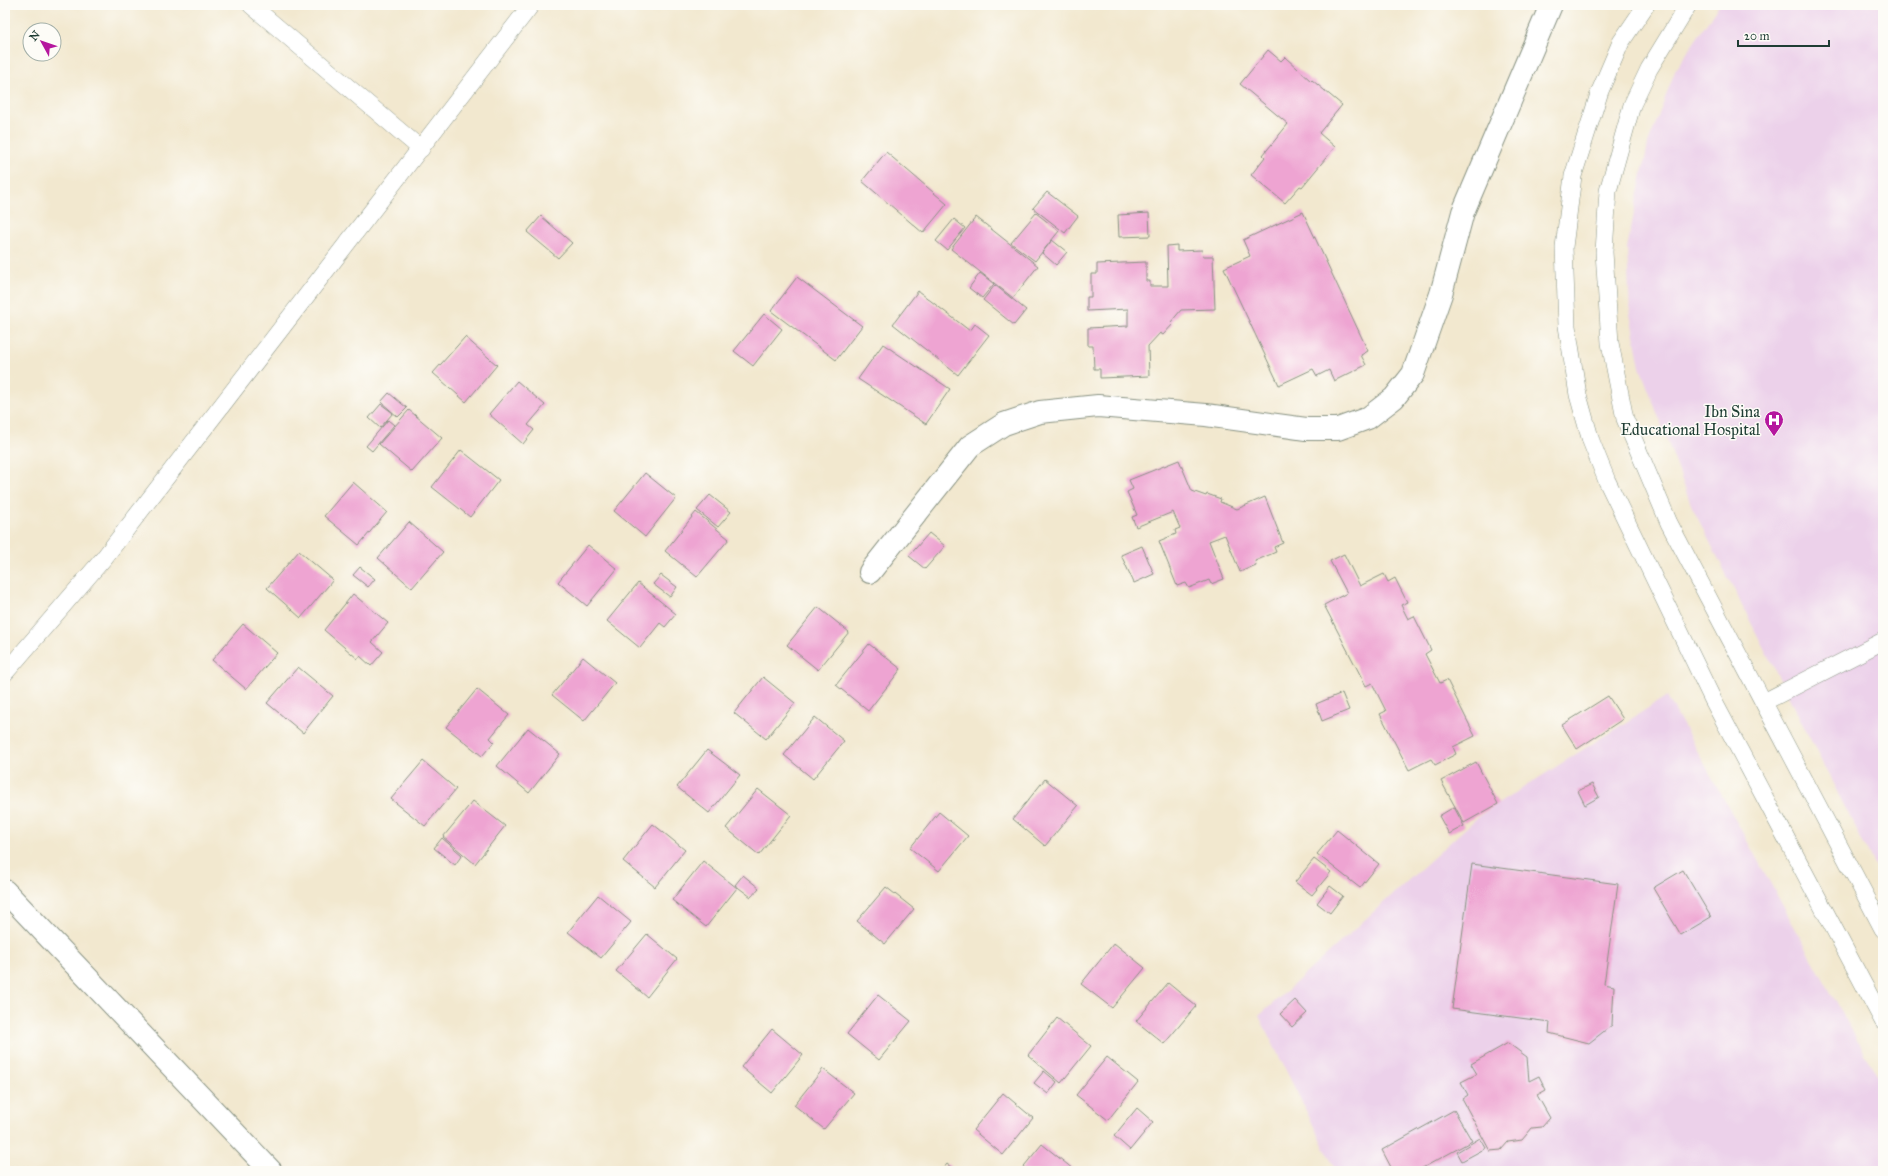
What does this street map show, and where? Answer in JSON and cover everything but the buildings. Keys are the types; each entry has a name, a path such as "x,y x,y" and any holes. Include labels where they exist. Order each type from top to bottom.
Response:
{"street":[{"path":"870,572 970,446 1004,424 1040,412 1098,406 1206,415 1306,429 1338,429 1368,418 1394,398 1413,374 1441,294 1463,212 1551,5"},
{"path":"5,891 271,1171"}],"lane":[{"path":"251,5 421,149"},
{"path":"5,673 104,558 531,5"},
{"path":"1646,5 1622,42 1600,91 1573,176 1564,247 1567,326 1578,395 1592,441 1607,481 1713,700 1883,1021"},
{"path":"1688,5 1649,68 1632,104 1608,191 1604,252 1610,343 1625,419 1669,523 1883,929"},
{"path":"1764,702 1883,641"}],"shaded area":[{"name":"Ibn Sina Educational Hospital","path":"1719,5 1883,5 1883,882 1692,507 1640,367 1630,314 1627,248 1648,144 1675,71"},
{"path":"1667,696 1883,1087 1883,1171 1336,1171 1259,1016 1479,816"}],"place":[{"name":"Ibn Sina Educational Hospital","path":"1774,437"}]}
